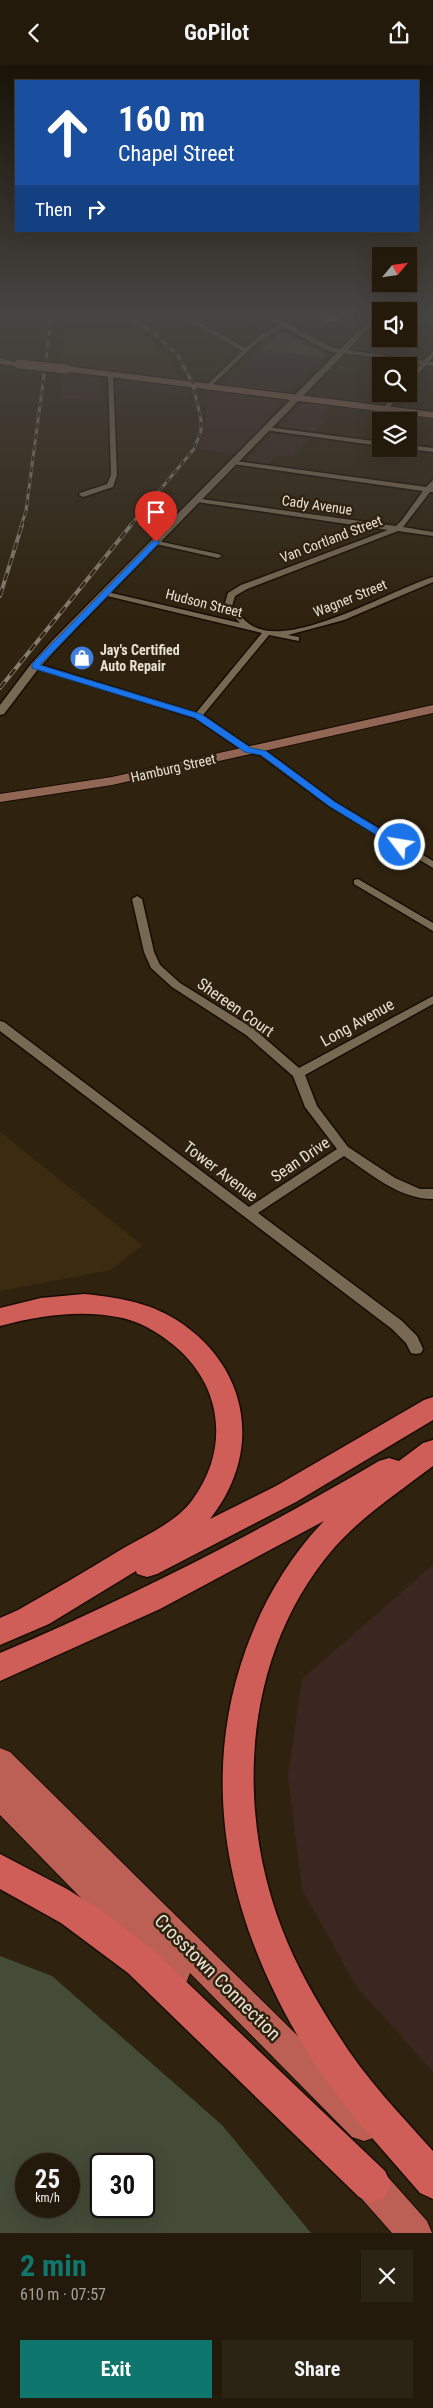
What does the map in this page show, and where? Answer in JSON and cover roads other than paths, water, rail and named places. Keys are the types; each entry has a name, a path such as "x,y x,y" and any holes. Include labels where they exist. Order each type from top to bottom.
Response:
{"highway":[{"path":"0,1317 44,1306 85,1304 125,1309 164,1324 195,1347 218,1377 227,1402 231,1429 230,1446 220,1479 201,1510 188,1523 173,1534 13,1626"},
{"path":"13,1626 95,1590 234,1521 344,1461 433,1407"},
{"path":"0,1667 110,1618 227,1559 305,1517 433,1442"},
{"path":"433,1451 342,1522 319,1547 291,1583 263,1636 253,1664 242,1719 238,1779 239,1807 248,1869 264,1927 280,1964 309,2021 329,2052 350,2081 433,2181"},
{"name":"Crosstown Connection","path":"0,1761 230,1989 433,2196"},
{"name":"Crosstown Connection","path":"0,1795 204,2001 372,2184 414,2233"},
{"path":"0,1871 68,1907 104,1931 140,1961 372,2184"}],"main road":[{"name":"Hamburg Street","path":"0,798 112,781 433,709"},
{"path":"0,805 77,795 138,783 194,770 201,766 202,762"}],"street":[{"path":"83,495 110,485 114,475 112,415"},
{"path":"0,712 35,666 280,415"},
{"path":"267,429 372,442"},
{"path":"417,448 433,450"},
{"path":"235,463 431,489"},
{"name":"Van Cortland Street","path":"206,617 228,606 230,595 244,587 397,529 405,522 431,489 433,482"},
{"name":"Cady Avenue","path":"197,500 433,534"},
{"path":"406,531 433,543"},
{"path":"156,542 218,556"},
{"name":"Wagner Street","path":"271,633 308,630 332,622 433,579"},
{"name":"Hudson Street","path":"106,593 296,639"},
{"path":"228,606 249,628"},
{"path":"198,716 271,633"},
{"path":"35,666 198,716 248,750 263,753 332,804 433,865"},
{"path":"358,882 433,928"},
{"name":"Shereen Court","path":"137,899 155,966 176,985 250,1032 298,1074 311,1107 344,1149 390,1181 418,1194 433,1194"},
{"name":"Long Avenue","path":"298,1074 433,999"},
{"name":"Tower Avenue","path":"0,1025 398,1325 412,1340 416,1349"},
{"name":"Sean Drive","path":"249,1213 344,1149"}],"railway":[{"path":"21,526 26,511 39,415"},
{"path":"130,526 194,449 201,431 200,415"},
{"path":"0,596 22,525"},
{"path":"0,688 131,525"}],"place":[{"name":"Jay's Certified Auto Repair","path":"82,658"}]}
